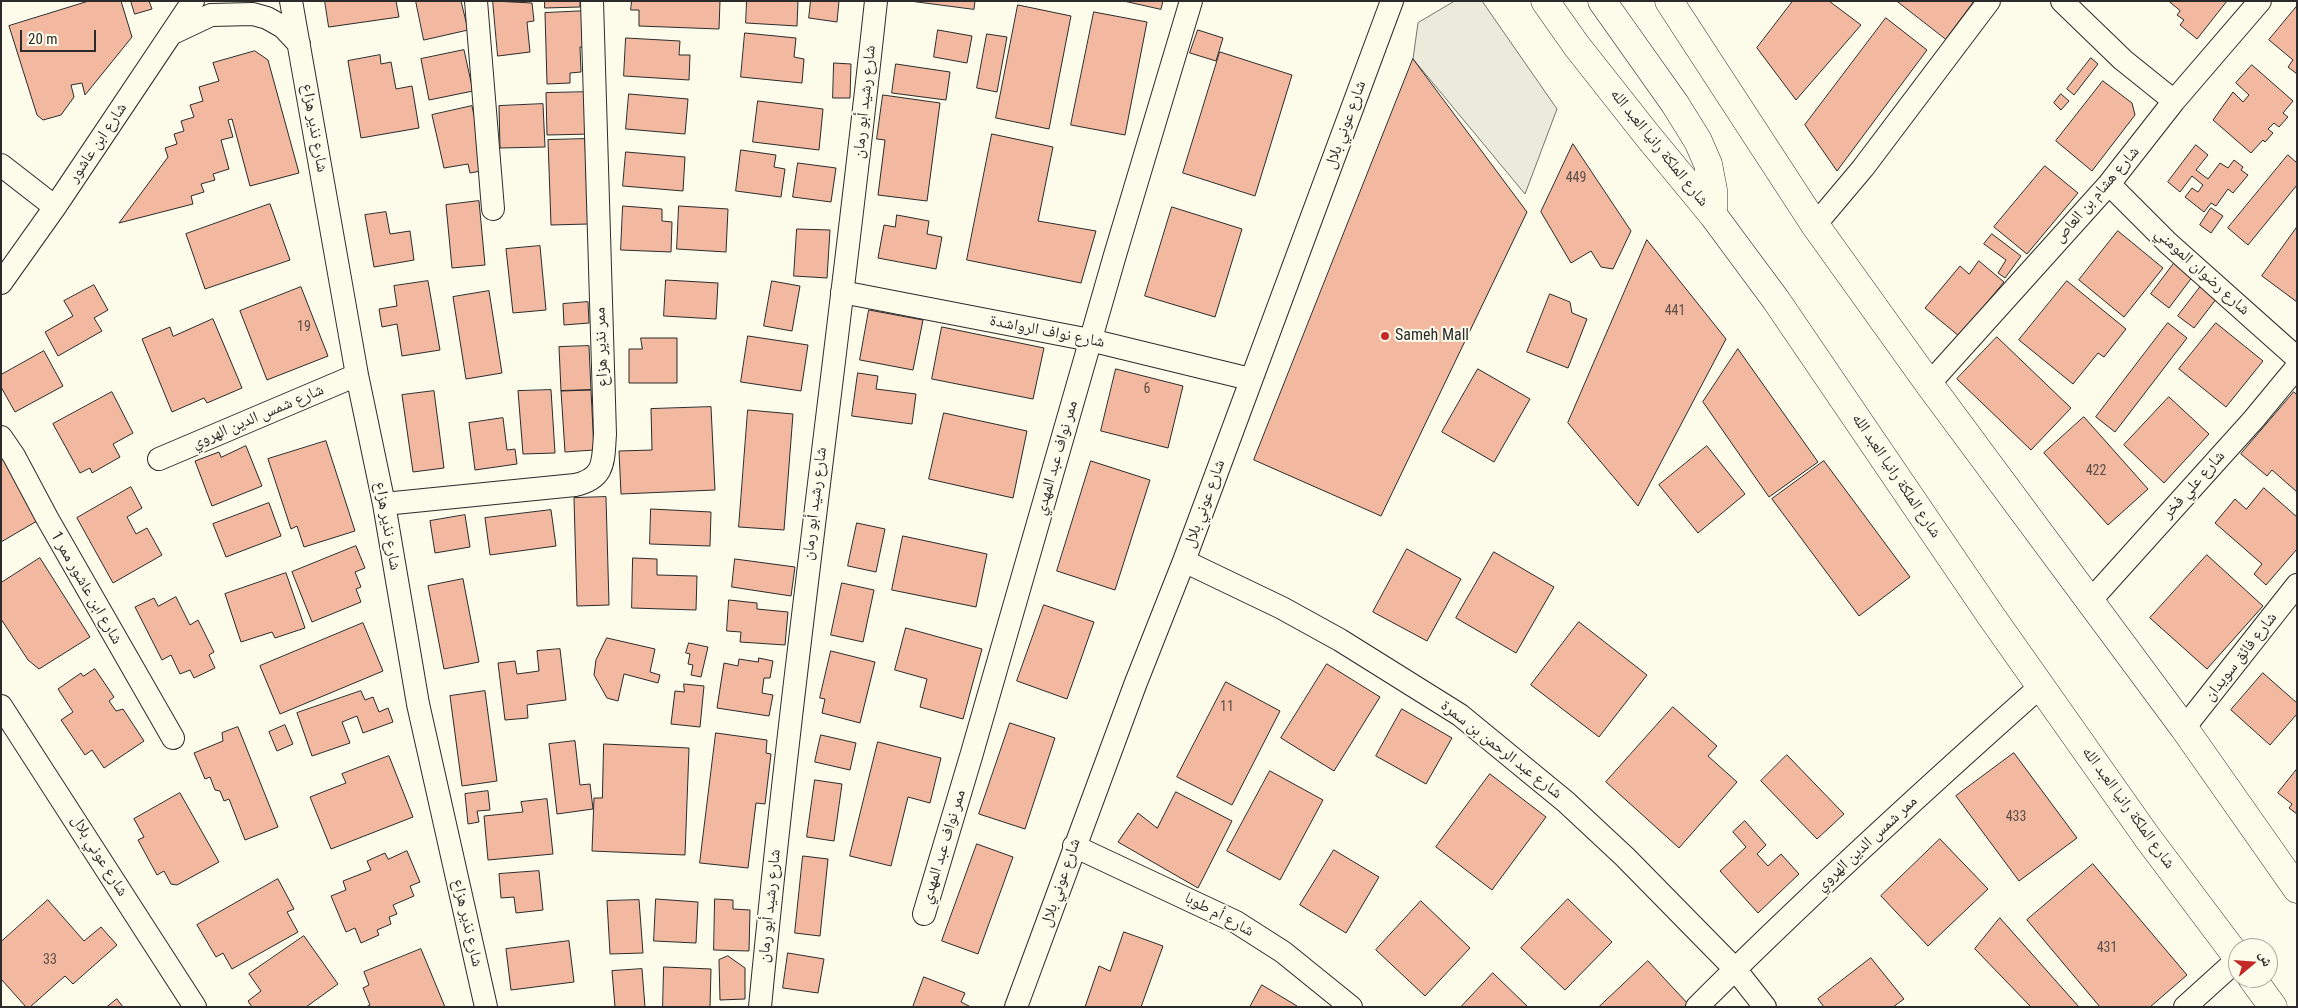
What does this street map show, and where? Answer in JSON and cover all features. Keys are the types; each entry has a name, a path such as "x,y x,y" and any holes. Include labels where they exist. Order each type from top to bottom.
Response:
{"main road":[{"name":"شارع الملكة رانيا العبد الله","path":"1545,1 1576,45 1647,135 1713,214 1776,300 1991,616 2148,837 2228,945"},
{"path":"1602,1 1675,104 1698,140 1708,164 1713,190 1713,214"},
{"path":"1669,1 1815,225 1929,384 2184,728 2297,889"},
{"path":"2259,988 2273,1007"}],"street":[{"name":"شارع ابن عاشور","path":"1,283 55,207 193,1"},
{"name":"شارع نذير هزاع","path":"292,1 357,376 384,504 418,704 486,1007"},
{"path":"476,1 493,209"},
{"name":"ممر نذير هزاع","path":"384,504 587,482 596,477 600,468 605,434 592,1"},
{"name":"شارع رشيد أبو رمان","path":"760,1007 784,767 876,1"},
{"name":"ممر نواف عبد المهدي","path":"924,914 1190,1"},
{"name":"شارع عوني بلال","path":"1016,1007 1134,685 1184,561 1392,1"},
{"path":"1815,225 1864,168 1989,1"},
{"path":"2062,1 2123,60 2174,101"},
{"name":"شارع هشام بن العاص","path":"1929,384 2109,184 2174,101 2260,1"},
{"path":"172,33 211,15 253,14 267,18 282,27 299,44"},
{"path":"1,165 55,207"},
{"name":"شارع رضوان المومني","path":"2109,184 2168,242 2297,358"},
{"name":"شارع نواف الرواشدة","path":"842,292 1090,340 1250,379"},
{"name":"شارع علي فخر","path":"2090,601 2297,368"},
{"name":"شارع شمس الدين الهروي","path":"159,459 357,376"},
{"name":"شارع ابن عاشور ممر 1","path":"1,436 173,738"},
{"name":"شارع عبد الرحمن بن سمرة","path":"1184,561 1282,608 1340,640 1460,715 1566,802 1625,857 1735,969 1766,1007"},
{"name":"شارع فائق سويدان","path":"2184,728 2297,585"},
{"name":"ممر شمس الدين الهروي","path":"1697,1007 1909,803 2041,686"},
{"name":"شارع عوني بلال","path":"1,706 195,1007"},
{"name":"شارع أم طوبا","path":"1074,846 1236,922 1282,952 1351,1007"},
{"path":"2185,1007 2228,968"}],"shaded area":[{"path":"1455,1 1482,1 1557,109 1525,194 1413,59 1418,23"}],"building":[{"path":"89,1 121,1 132,37 85,95 82,83 71,85 74,97 61,115 43,120 37,115 9,26"},
{"path":"131,1 149,1 152,9 135,14"},
{"path":"325,1 396,1 399,17 329,27"},
{"path":"416,1 461,1 468,30 424,40"},
{"path":"493,1 532,3 534,21 527,22 530,52 498,56"},
{"path":"545,1 580,1 580,7 545,8"},
{"path":"632,1 720,1 719,29 639,26 639,10 631,10"},
{"path":"747,1 798,1 797,26 746,23"},
{"path":"811,1 839,1 837,22 809,18"},
{"path":"910,1 975,1 974,9"},
{"path":"1124,1 1163,1 1161,9"},
{"path":"1793,1 1829,1 1861,25 1796,100 1757,48"},
{"path":"1897,1 1974,1 1946,39"},
{"path":"2169,1 2227,1 2197,39 2180,25 2184,20 2177,15 2180,11"},
{"path":"1018,5 1071,16 1049,129 996,118"},
{"path":"2297,6 2297,74 2288,67 2293,60 2269,40"},
{"path":"587,11 588,47 580,47 581,72 570,73 570,83 547,84 545,13"},
{"path":"1094,12 1147,22 1125,135 1071,125"},
{"path":"1886,18 1927,50 1837,171 1805,125"},
{"path":"938,30 972,36 967,63 934,57"},
{"path":"1198,30 1223,38 1216,61 1190,53"},
{"path":"745,33 796,38 794,57 804,59 802,83 741,77"},
{"path":"987,34 1007,37 997,92 977,88"},
{"path":"626,38 680,41 679,55 690,55 689,80 624,76"},
{"path":"464,50 473,91 429,100 421,59"},
{"path":"255,51 268,60 299,173 250,186 232,119 228,120 233,137 221,140 229,169 213,174 215,180 201,184 204,192 191,196 193,204 119,223 168,157 165,148 177,144 174,134 184,131 181,121 194,117 190,105 203,101 199,87 219,81 213,63"},
{"path":"1220,52 1292,75 1255,196 1183,173"},
{"path":"380,55 381,64 391,62 396,89 412,86 419,128 361,138 348,61"},
{"path":"2091,58 2098,64 2074,95 2067,89"},
{"name":"Sameh Mall","path":"1413,59 1527,212 1381,516 1254,460"},
{"path":"834,63 851,64 850,98 833,98"},
{"path":"896,64 950,72 946,100 892,93"},
{"path":"2252,65 2293,101 2283,113 2288,117 2279,127 2274,123 2268,129 2273,133 2265,142 2263,140 2251,153 2213,120 2233,92 2243,102 2249,95 2236,83"},
{"path":"2103,81 2132,103 2135,115 2092,171 2056,141"},
{"path":"590,92 592,134 547,135 546,93"},
{"path":"629,94 688,99 685,134 626,129"},
{"path":"2061,94 2069,101 2061,110 2054,103"},
{"path":"883,95 940,103 927,201 878,195 885,140 877,139"},
{"path":"758,101 823,109 819,150 753,142"},
{"path":"543,104 545,147 500,148 499,106"},
{"path":"472,106 486,170 470,173 468,164 444,168 432,115"},
{"path":"992,134 1053,147 1038,221 1096,231 1081,283 967,260"},
{"path":"585,139 588,224 551,225 548,140"},
{"path":"1573,144 1631,231 1613,269 1601,267 1591,251 1571,263 1541,212"},
{"path":"2196,145 2208,155 2196,170 2208,179 2220,163 2228,168 2234,160 2243,167 2241,170 2248,175 2233,193 2228,189 2216,206 2211,203 2204,212 2185,197 2192,188 2198,192 2203,185 2192,176 2180,192 2168,182"},
{"path":"741,150 776,155 774,167 785,169 781,197 736,191"},
{"path":"626,152 685,157 683,191 623,186"},
{"path":"2288,155 2297,163 2297,185 2248,245 2228,228"},
{"path":"798,163 836,168 831,202 793,197"},
{"path":"2045,166 2078,193 2027,254 1994,227"},
{"path":"479,201 485,265 452,268 446,205"},
{"path":"270,204 290,260 205,289 186,234"},
{"path":"623,206 662,209 662,221 672,222 671,252 621,250"},
{"path":"679,206 728,209 726,252 677,249"},
{"path":"1172,207 1242,229 1215,317 1145,296"},
{"path":"2211,208 2223,216 2211,233 2200,225"},
{"path":"386,212 390,234 410,231 414,260 374,267 365,215"},
{"path":"897,215 929,221 927,234 942,237 936,269 878,258 884,225 895,227"},
{"path":"2297,227 2297,302 2262,276"},
{"path":"797,229 830,230 827,278 794,276"},
{"path":"2118,231 2163,268 2124,317 2079,280"},
{"path":"1992,234 2021,256 2005,278 1998,273 2006,260 1984,244"},
{"path":"1647,240 1726,339 1638,506 1568,423"},
{"path":"540,246 546,310 513,313 506,249"},
{"path":"1979,261 2004,282 1959,336 1925,308 1960,266 1969,274"},
{"path":"2175,262 2193,276 2169,308 2151,294"},
{"path":"666,280 718,283 716,319 664,316"},
{"path":"428,281 440,350 402,356 397,324 382,327 379,309 397,306 394,286"},
{"path":"772,281 800,286 792,331 764,326"},
{"path":"2067,281 2126,329 2104,357 2098,353 2073,384 2019,340"},
{"path":"94,285 108,310 94,318 102,331 58,356 45,332 73,316 64,301"},
{"path":"2201,286 2217,298 2194,328 2178,316"},
{"path":"301,287 328,356 267,380 240,311"},
{"path":"489,291 502,373 466,379 453,297"},
{"path":"1550,294 1570,302 1572,313 1587,319 1568,368 1527,352"},
{"path":"588,302 589,323 564,325 563,304"},
{"path":"869,310 923,320 913,370 860,360"},
{"path":"213,319 242,388 207,403 204,398 172,412 142,339 170,327 173,336"},
{"path":"2168,323 2187,338 2115,432 2096,417"},
{"path":"2216,323 2263,361 2226,407 2179,369"},
{"path":"942,327 1044,348 1033,399 932,379"},
{"path":"748,336 808,345 801,391 741,382"},
{"path":"1997,337 2071,408 2031,450 1957,379"},
{"path":"641,338 677,338 677,383 629,383 629,349 642,349"},
{"path":"589,346 591,390 561,391 559,347"},
{"path":"1738,349 1818,462 1769,497 1703,402"},
{"path":"44,351 63,386 15,412 1,387 1,375"},
{"path":"1116,369 1183,386 1168,448 1101,431"},
{"path":"1478,369 1530,399 1494,462 1442,432"},
{"path":"858,373 878,376 876,389 916,394 912,424 852,416"},
{"path":"551,390 555,453 523,454 518,391"},
{"path":"591,390 594,450 565,452 561,391"},
{"path":"434,391 444,468 413,472 402,395"},
{"path":"112,392 133,433 113,444 120,457 92,473 90,468 80,473 53,424"},
{"path":"2294,392 2297,395 2297,492 2272,470 2267,476 2241,454"},
{"path":"2169,397 2209,434 2164,483 2124,445"},
{"path":"711,407 715,490 621,494 619,451 652,450 651,409"},
{"path":"748,410 793,414 784,530 739,527"},
{"path":"944,413 1027,431 1013,498 929,479"},
{"path":"2084,417 2148,489 2108,525 2044,453"},
{"path":"503,418 507,450 515,449 517,464 475,470 469,423"},
{"path":"326,441 355,531 304,547 297,526 291,529 268,459"},
{"path":"246,446 262,486 212,506 195,461 219,452 221,457"},
{"path":"1707,446 1745,494 1698,533 1659,485"},
{"path":"1,459 6,461 37,521 1,542"},
{"path":"1091,461 1150,480 1115,590 1057,571"},
{"path":"1824,461 1910,577 1859,616 1772,499"},
{"path":"131,487 142,508 127,517 136,534 147,528 162,555 113,583 77,518"},
{"path":"2264,488 2297,517 2297,549 2266,585 2254,574 2262,564 2215,523 2235,499 2246,509"},
{"path":"606,497 609,605 577,606 574,498"},
{"path":"269,503 281,536 226,557 213,524"},
{"path":"651,509 711,512 710,546 650,544"},
{"path":"551,510 556,546 490,555 485,518"},
{"path":"465,515 470,547 435,553 430,521"},
{"path":"857,523 885,529 876,572 848,566"},
{"path":"903,536 987,554 976,607 892,590"},
{"path":"356,546 365,568 355,572 361,587 356,589 361,602 312,622 292,572"},
{"path":"1407,549 1461,579 1427,641 1373,612"},
{"path":"1494,552 1554,587 1516,653 1456,618"},
{"path":"2207,555 2263,606 2207,669 2150,618"},
{"path":"40,558 90,637 39,669 28,660 1,619 1,583"},
{"path":"633,558 657,559 657,575 697,576 696,610 632,608"},
{"path":"735,559 795,567 791,596 732,587"},
{"path":"286,573 305,628 275,638 272,632 241,642 225,594"},
{"path":"463,579 479,662 444,669 428,586"},
{"path":"842,583 874,590 863,642 831,635"},
{"path":"176,597 190,625 198,620 214,652 209,655 215,668 194,678 190,670 180,674 171,655 162,660 135,607 154,598 158,606"},
{"path":"729,600 757,603 757,609 788,612 785,645 740,642 741,632 727,631"},
{"path":"1044,605 1094,622 1067,699 1017,681"},
{"path":"1579,622 1647,675 1599,737 1531,685"},
{"path":"363,623 383,671 280,714 260,666"},
{"path":"906,628 982,649 963,719 920,707 927,679 895,670"},
{"path":"607,638 655,649 650,672 660,675 658,683 624,674 618,701 607,698 594,675 596,660"},
{"path":"689,643 708,647 701,677 691,675 693,665 688,664 690,654 686,653"},
{"path":"560,649 566,700 527,705 528,718 505,720 498,663 515,661 517,674 539,671 537,651"},
{"path":"831,651 875,662 860,723 822,713 825,699 820,698"},
{"path":"759,658 773,661 770,678 764,678 762,693 773,695 769,716 717,708 724,663 738,666 739,659 758,662"},
{"path":"1327,664 1380,697 1334,771 1281,738"},
{"path":"95,669 114,697 109,701 116,711 123,709 144,741 104,768 92,750 85,755 61,720 73,712 58,689 81,673 83,676"},
{"path":"2263,673 2297,703 2297,714 2270,745 2231,710"},
{"path":"1226,682 1280,711 1232,805 1177,777"},
{"path":"684,684 704,686 700,727 671,724 675,691 684,692"},
{"path":"361,691 365,700 373,697 379,712 388,708 393,722 363,733 357,716 342,722 350,743 312,756 297,713"},
{"path":"485,691 497,781 462,786 450,696"},
{"path":"1673,707 1717,746 1708,756 1737,782 1679,848 1606,782"},
{"path":"1402,709 1452,738 1426,784 1376,756"},
{"path":"1010,723 1055,738 1025,829 979,814"},
{"path":"285,725 293,744 277,751 269,732"},
{"path":"238,727 278,827 245,840 229,799 224,801 220,791 215,790 210,777 205,779 194,753 223,741 222,733"},
{"path":"716,733 767,740 766,753 771,754 765,804 756,803 748,868 700,863"},
{"path":"821,735 856,743 850,770 815,762"},
{"path":"575,741 580,785 590,784 593,809 557,814 549,744"},
{"path":"878,742 941,758 930,803 908,797 891,866 850,856"},
{"path":"604,744 689,748 685,855 592,851 594,798 602,798"},
{"path":"2014,753 2077,838 2019,881 1956,796"},
{"path":"1787,755 1844,814 1817,839 1761,781"},
{"path":"389,756 413,817 331,849 310,797 346,783 342,774"},
{"path":"2297,769 2297,814 2289,808 2292,804 2278,793"},
{"path":"1270,771 1323,800 1280,880 1227,851"},
{"path":"1490,774 1546,817 1492,890 1436,847"},
{"path":"815,780 842,784 834,841 807,837"},
{"path":"488,791 490,810 477,811 479,822 468,824 465,794"},
{"path":"1176,792 1232,821 1198,888 1118,842 1138,813 1157,828"},
{"path":"180,793 219,862 177,885 171,884 164,871 157,875 138,840 144,837 134,819"},
{"path":"547,799 553,854 488,860 484,816 523,812 521,802"},
{"path":"1745,821 1766,845 1757,854 1768,866 1781,854 1799,874 1758,913 1720,871 1746,847 1733,832"},
{"path":"1940,839 1988,889 1928,946 1881,896"},
{"path":"977,844 1013,857 978,954 942,941"},
{"path":"1334,850 1379,877 1346,933 1300,905"},
{"path":"407,851 420,882 410,886 414,896 393,905 397,914 389,917 391,924 377,930 379,935 361,943 355,928 346,932 331,896 346,890 343,881 371,870 367,861 385,853 388,859"},
{"path":"803,856 828,859 820,936 795,933"},
{"path":"2093,864 2187,975 2150,1007 2100,1007 2027,920"},
{"path":"539,871 543,910 516,913 514,897 501,898 499,874"},
{"path":"278,879 294,909 287,912 298,932 232,969 223,953 216,957 197,925"},
{"path":"656,899 698,902 696,943 654,941"},
{"path":"715,899 733,900 733,909 750,910 749,951 714,950"},
{"path":"1568,899 1612,942 1565,990 1521,948"},
{"path":"48,900 84,941 101,927 117,945 73,984 65,976 30,1007 26,1007 1,979 1,942"},
{"path":"639,900 643,953 610,954 607,901"},
{"path":"1421,901 1470,948 1425,996 1376,950"},
{"path":"2000,918 2079,1007 2031,1007 1975,949"},
{"path":"1124,932 1163,946 1141,1007 1085,1007 1099,966 1110,971"},
{"path":"304,936 338,984 306,1007 252,1007 248,1001 261,991 249,974"},
{"path":"569,941 574,982 511,990 506,949"},
{"path":"421,949 445,1007 366,1007 370,1005 363,988 369,985 364,972"},
{"path":"788,953 824,959 818,993 783,988"},
{"path":"728,956 745,968 745,999 720,1000 719,960"},
{"path":"1871,958 1904,999 1893,1007 1824,1007 1818,999"},
{"path":"1648,961 1689,1005 1687,1007 1599,1007"},
{"path":"664,967 711,969 710,1007 663,1007"},
{"path":"642,969 645,1007 615,1007 612,971"},
{"path":"1493,973 1528,1007 1461,1007"},
{"path":"924,977 965,993 961,1002 971,1007 913,1007"},
{"path":"1262,985 1297,1006 1250,1007"},
{"path":"117,999 123,1007 107,1007"}],"place":[{"name":"Sameh Mall","path":"1385,336"}]}
